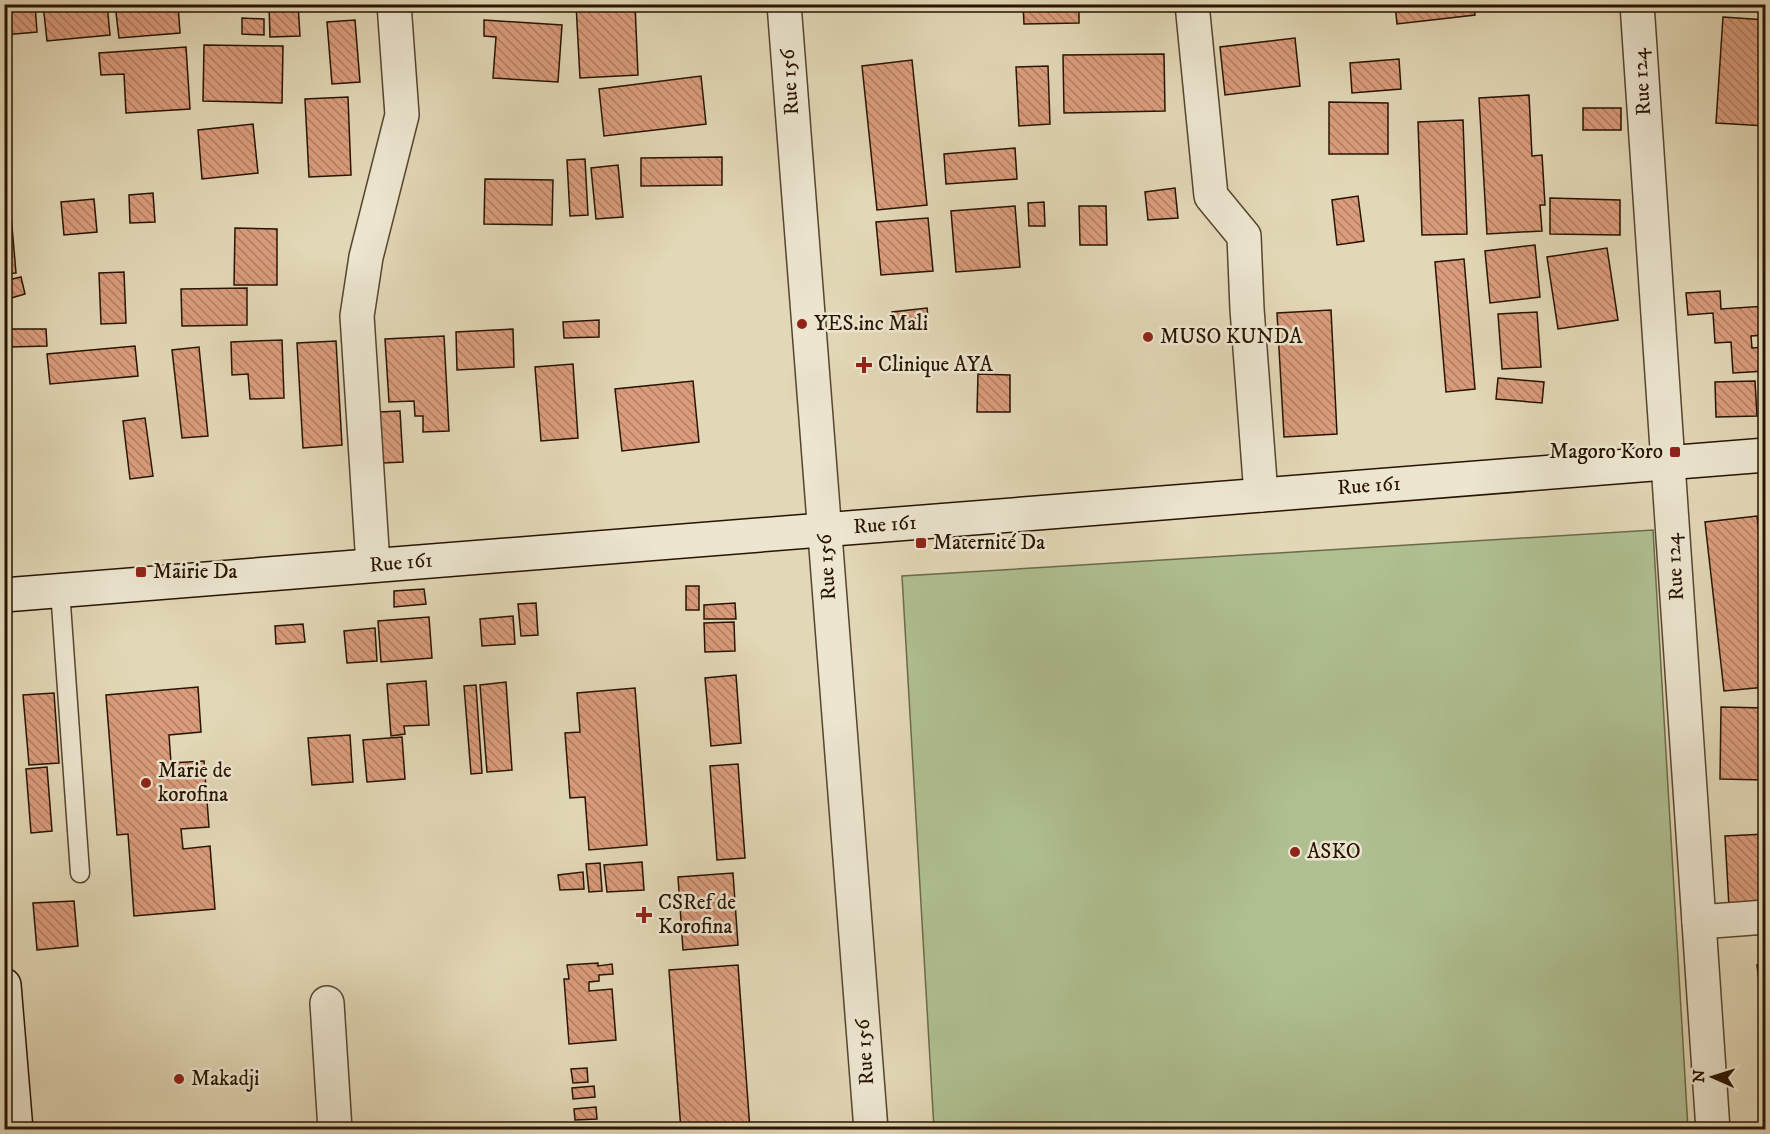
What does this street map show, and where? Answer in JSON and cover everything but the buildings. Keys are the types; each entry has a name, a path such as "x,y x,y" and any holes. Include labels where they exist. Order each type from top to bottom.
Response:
{"street":[{"path":"374,565 357,316 366,257 402,115 394,4"},
{"name":"Rue 156","path":"784,4 871,1130"},
{"path":"1192,4 1211,196 1244,236 1261,495"},
{"name":"Rue 124","path":"1637,4 1713,1130"},
{"name":"Rue 161","path":"4,595 1766,455"},
{"path":"1699,922 1766,917"},
{"path":"4,985 16,1130"},
{"path":"327,1003 335,1130"}],"lane":[{"path":"60,590 80,873"}],"green space":[{"name":"ASKO","path":"1653,530 1688,1129 934,1129 902,576"}],"place":[{"name":"YES.inc Mali","path":"802,324"},
{"name":"MUSO KUNDA","path":"1148,337"},
{"name":"Clinique AYA","path":"864,365"},
{"name":"Magoro Koro","path":"1675,452"},
{"name":"Maternité Da","path":"921,543"},
{"name":"Mairie Da","path":"141,572"},
{"name":"Marie de korofina","path":"146,783"},
{"name":"ASKO","path":"1295,852"},
{"name":"CSRef de Korofina","path":"644,915"},
{"name":"Makadji","path":"179,1079"}]}
